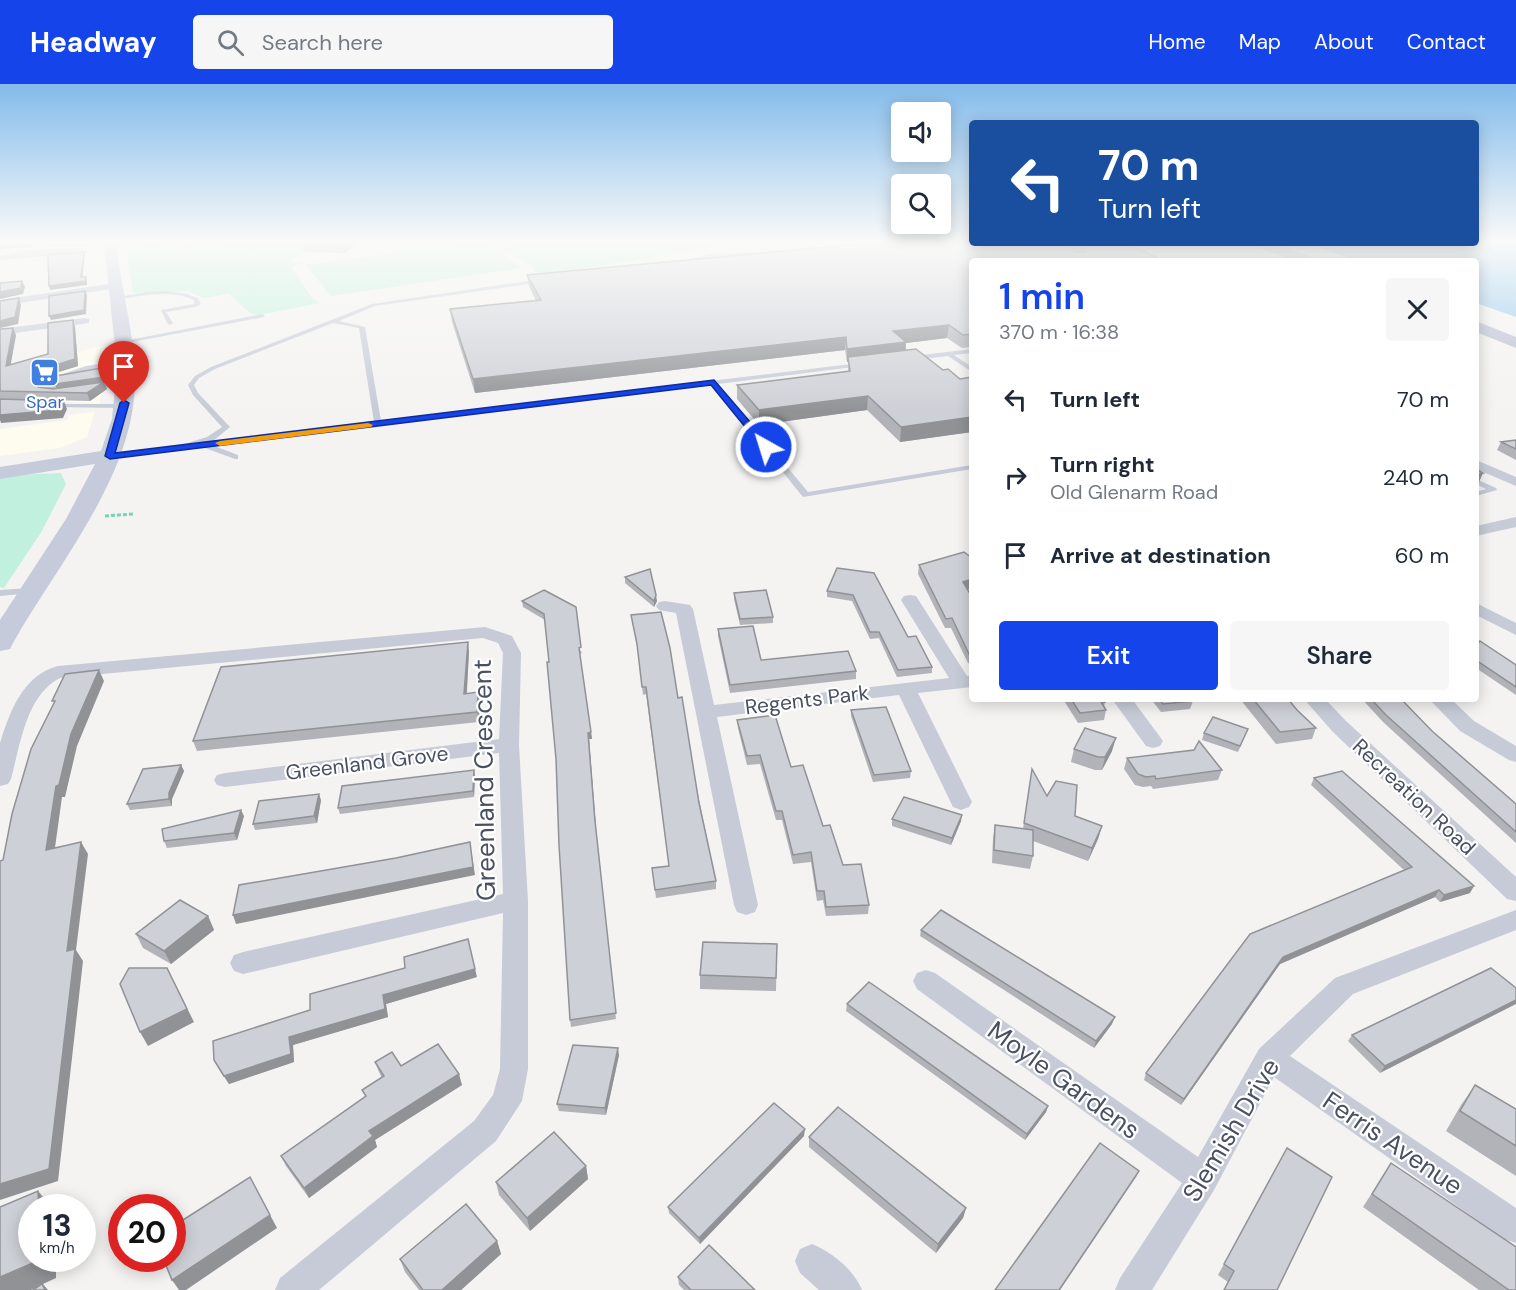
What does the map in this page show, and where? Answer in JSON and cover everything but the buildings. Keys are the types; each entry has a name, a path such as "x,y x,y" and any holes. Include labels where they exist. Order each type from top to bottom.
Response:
{"main road":[{"path":"1479,327 1516,343"}],"street":[{"path":"0,303 39,299"},
{"path":"0,643 29,591 78,518 110,456 124,406 126,383 126,362 116,299"},
{"path":"0,332 85,321"},
{"path":"0,473 110,456"},
{"path":"1479,465 1516,482"},
{"path":"1479,530 1516,522"},
{"name":"Regents Park","path":"707,712 967,682 910,600"},
{"path":"665,606 684,609 746,906"},
{"path":"1479,610 1516,630"},
{"name":"Greenland Crescent","path":"0,779 21,713 36,685 50,674 79,669 485,632 506,640 512,653 509,745 516,900 514,1069 507,1101 485,1131 292,1290"},
{"path":"906,689 961,802"},
{"path":"1124,702 1152,741"},
{"name":"Recreation Road","path":"1317,702 1339,726 1511,881"},
{"path":"1442,702 1467,726 1516,755"},
{"name":"Greenland Grove","path":"225,780 509,745"},
{"path":"243,963 516,900"},
{"name":"Slemish Drive","path":"1132,1290 1203,1179 1269,1058 1344,986 1516,920"},
{"name":"Moyle Gardens","path":"926,981 1203,1179"},
{"name":"Ferris Avenue","path":"1269,1058 1516,1227"},
{"path":"812,1261 846,1290"}],"lane":[{"path":"170,323 163,311 196,305 198,304 196,299"},
{"path":"177,448 210,439 226,427 193,390 192,382 197,376 331,321 381,303 409,299"},
{"path":"122,342 262,316"},
{"path":"331,321 362,327 378,424"},
{"path":"901,360 969,351"},
{"path":"949,354 969,368"},
{"path":"66,391 44,392 42,388 44,382 86,368 126,362"},
{"path":"110,456 868,364"},
{"path":"83,389 126,383"},
{"path":"714,383 806,495 969,468"},
{"path":"45,405 124,406"},
{"path":"204,445 236,457"},
{"path":"1479,483 1493,490 1479,493"},
{"path":"0,593 29,591"}],"shaded area":[{"path":"105,345 109,369 99,404 0,398 0,373"},
{"path":"95,412 87,437 60,448 0,456 0,429 67,420 69,415"}],"green space":[{"path":"235,299 314,299 320,303 259,315 251,314"},
{"path":"61,473 66,484 42,531 4,588 0,587 0,479 15,475"}],"water":[{"path":"1479,299 1516,299 1516,317 1479,304"}],"slow traffic":[{"path":"220,443 368,425"}],"place":[{"name":"Spar","path":"45,373"}],"route":[{"path":"124,403 110,456 714,383 766,447"}]}
